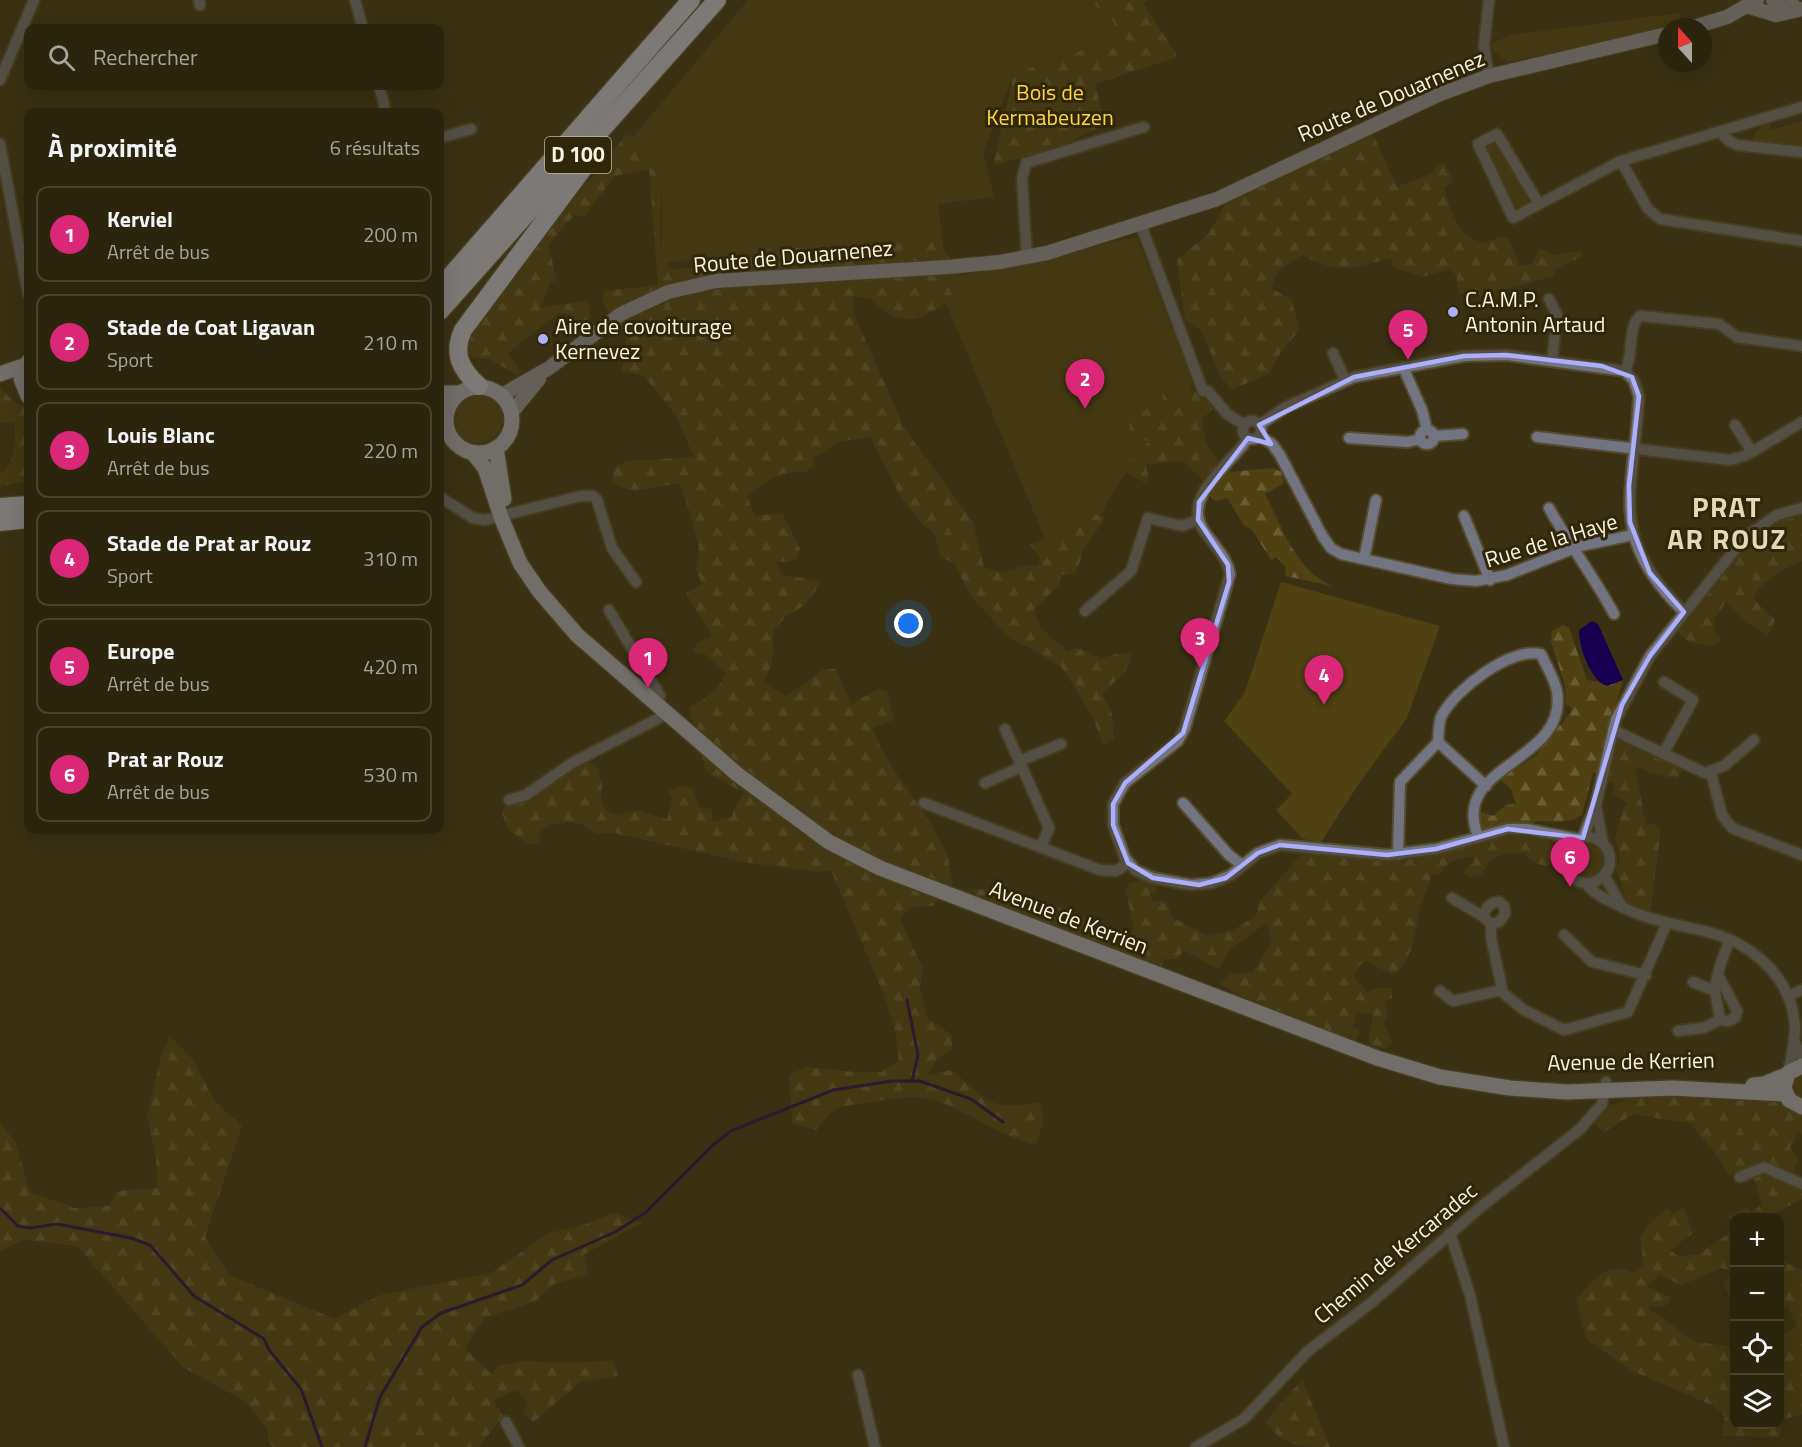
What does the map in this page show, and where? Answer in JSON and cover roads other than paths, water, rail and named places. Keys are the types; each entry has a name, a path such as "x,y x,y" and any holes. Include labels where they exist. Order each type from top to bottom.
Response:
{"highway":[{"name":"D 100","path":"444,283 691,0"},
{"name":"D 100","path":"444,306 717,0"},
{"path":"479,386 459,363 458,348 463,330 609,135 645,79"},
{"path":"0,507 24,505"},
{"path":"0,522 24,519"}],"main road":[{"path":"1773,0 1783,8 1802,3"},
{"path":"1712,22 1727,17 1752,3 1776,15 1802,9"},
{"name":"Route de Douarnenez","path":"502,395 549,368 621,314 655,297 683,288 716,281 948,267 1027,258 1141,225 1217,199 1437,95 1489,76 1658,36"},
{"path":"0,374 24,365"},
{"name":"Route de Douarnenez","path":"512,412 549,368"},
{"path":"0,382 9,382 24,391"},
{"path":"444,393 458,393 479,386 502,395 512,412 510,433 496,448 473,453 456,444 444,421"},
{"path":"444,412 458,393"},
{"name":"Avenue de Kerrien","path":"496,448 505,516"},
{"name":"Avenue de Kerrien","path":"473,453 485,468 505,516 557,613 586,644 737,774 843,851 869,864 1377,1058 1440,1077 1510,1088 1606,1086 1785,1094"},
{"path":"1792,1072 1785,1094 1789,1100 1802,1107"},
{"name":"Avenue de Kerrien","path":"1606,1086 1678,1079 1759,1085 1792,1072"}],"street":[{"path":"0,80 34,0"},
{"path":"355,0 362,24"},
{"path":"1489,0 1484,46 1489,76"},
{"path":"379,90 385,108"},
{"path":"1539,204 1497,134 1478,144 1513,218 1621,161 1802,107"},
{"path":"1027,258 1022,171 1026,163 1144,127"},
{"path":"444,137 471,129"},
{"path":"1720,132 1737,145 1802,152"},
{"path":"0,144 24,247"},
{"path":"1621,161 1648,209 1660,219 1802,241"},
{"path":"1141,225 1205,391 1227,414 1245,425 1252,422 1256,432"},
{"path":"1549,298 1557,315 1552,361"},
{"path":"1626,371 1630,361 1635,323 1640,316 1719,324 1737,337 1802,345"},
{"path":"1333,353 1345,380"},
{"path":"1603,844 1597,840 1517,829 1478,836 1436,849 1398,855 1373,855 1280,845 1258,853 1226,878 1199,885 1153,878 1137,872 1128,863 1112,819 1115,799 1129,780 1186,737 1230,574 1224,559 1198,520 1200,497 1256,432 1278,411 1345,380 1464,356 1496,354 1626,371 1635,381 1638,393 1628,495 1633,535 1650,573 1684,612"},
{"path":"1403,367 1422,410 1427,435"},
{"path":"1537,437 1730,460 1752,452 1802,422"},
{"path":"1736,425 1752,452"},
{"name":"Rue de la Haye","path":"1256,432 1272,444 1280,455 1327,543 1341,554 1462,581 1490,580 1573,548 1633,535"},
{"path":"1349,438 1408,442 1427,435 1463,435"},
{"path":"444,500 473,518 485,520 546,504 592,496 597,500 612,548 636,582"},
{"path":"1364,560 1376,500"},
{"path":"1549,508 1573,548 1581,556 1614,614"},
{"path":"1792,1072 1794,1017 1788,996 1778,978 1764,962 1730,940 1667,923 1600,897 1586,883 1573,879 1566,871 1564,861 1566,851 1581,838 1596,805 1612,730 1622,705 1642,668 1750,531 1777,515 1802,508"},
{"path":"1464,516 1490,580"},
{"path":"1085,611 1131,571 1148,518 1182,526 1198,520"},
{"path":"609,610 660,696 654,702"},
{"path":"1398,855 1400,782 1438,742 1442,716 1474,679 1529,651 1541,654 1557,691 1555,722 1544,736 1486,786 1472,808 1478,836"},
{"path":"1663,754 1693,700 1664,682"},
{"path":"509,800 526,795 572,763 667,714"},
{"path":"1005,729 1048,828 1041,848"},
{"path":"1612,730 1701,773 1711,773 1724,766 1754,740"},
{"path":"1438,742 1486,786"},
{"path":"985,783 1061,744"},
{"path":"1711,773 1722,814 1731,828 1802,855"},
{"path":"924,803 1106,872 1116,871 1128,863"},
{"path":"1183,803 1229,855 1242,865"},
{"path":"1586,883 1596,881 1604,875 1610,859 1603,844 1596,805"},
{"path":"1550,835 1566,851"},
{"path":"1604,875 1622,906"},
{"path":"1452,898 1488,920 1499,922 1505,914 1501,899 1485,909 1488,920 1502,990 1509,1000 1551,1026 1569,1030 1628,1012 1667,923"},
{"path":"1564,935 1592,962 1646,975"},
{"path":"1720,1020 1715,991 1730,940"},
{"path":"1677,1031 1702,1028 1720,1020 1728,1022 1738,1013 1718,975"},
{"path":"1693,982 1715,991"},
{"path":"1440,991 1453,1001 1502,990"},
{"path":"1788,996 1802,990"},
{"path":"1794,1041 1802,1057"},
{"name":"Chemin de Kercaradec","path":"1196,1447 1244,1419 1308,1351 1371,1304 1450,1233 1579,1130 1599,1109 1606,1086"},
{"path":"1740,1177 1764,1167 1802,1184"},
{"path":"1450,1233 1470,1295 1504,1447"},
{"path":"858,1375 875,1447"},
{"path":"506,1422 519,1447"}],"waterway":[{"path":"907,1000 918,1055 912,1081"},
{"path":"365,1447 380,1397 422,1327 441,1313 522,1285 552,1260 615,1232 645,1213 714,1144 731,1131 833,1090 892,1081 920,1081 971,1099 1003,1122"},
{"path":"0,1208 18,1226 31,1228 57,1224 131,1238 150,1245 194,1296 264,1339 269,1350 301,1389 322,1447"}],"place":[{"name":"C.A.M.P. Antonin Artaud","path":"1453,312"},
{"name":"Aire de covoiturage Kernevez","path":"543,339"},
{"name":"Europe","path":"1408,360"},
{"name":"Stade de Coat Ligavan","path":"1085,409"},
{"name":"Louis Blanc","path":"1200,668"},
{"name":"Kerviel","path":"648,688"},
{"name":"Stade de Prat ar Rouz","path":"1324,705"},
{"name":"Prat ar Rouz","path":"1570,887"}],"district":[{"name":"PRAT AR ROUZ","path":"1727,523"}],"park label":[{"name":"Bois de Kermabeuzen","path":"1050,104"}]}
